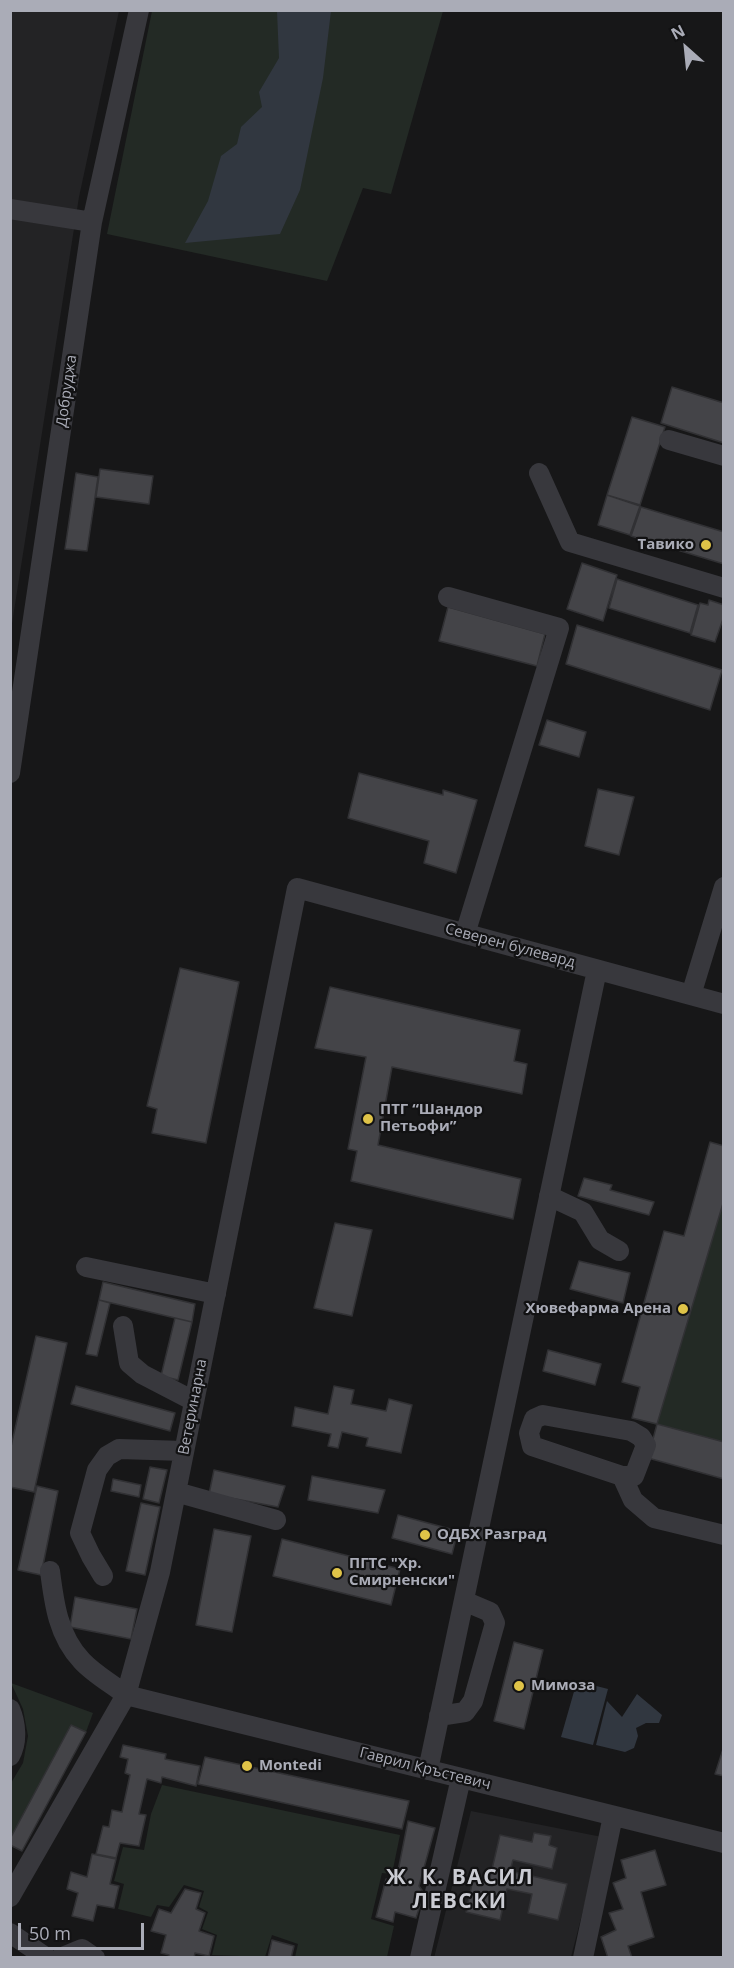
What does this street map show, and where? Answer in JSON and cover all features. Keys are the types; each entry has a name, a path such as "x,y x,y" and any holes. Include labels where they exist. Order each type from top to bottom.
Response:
{"street":[{"name":"Добруджа","path":"10,773 92,222 139,10"},
{"path":"10,209 92,222"},
{"path":"669,440 723,456"},
{"path":"538,473 570,542 723,588"},
{"path":"448,597 559,628 465,934"},
{"path":"691,995 723,887"},
{"name":"Северен булевард","path":"297,888 723,1004"},
{"name":"Ветеринарна","path":"10,1897 126,1695 160,1572 297,888"},
{"path":"428,1770 597,970"},
{"path":"549,1196 583,1212 600,1240 619,1251"},
{"path":"86,1267 216,1294"},
{"path":"123,1326 129,1363 142,1374 194,1401"},
{"path":"543,1415 631,1431 641,1437 645,1445 634,1476 622,1476 532,1446 529,1433 534,1419 543,1415"},
{"path":"500,1429 529,1433"},
{"path":"103,1576 90,1556 80,1533 97,1470 107,1456 119,1449 184,1451"},
{"path":"622,1476 633,1500 654,1518 723,1535"},
{"path":"176,1492 276,1520"},
{"path":"50,1571 56,1615 68,1640 81,1661 126,1695"},
{"path":"439,1716 465,1712 473,1701 495,1623 490,1612 464,1601"},
{"name":"Гаврил Кръстевич","path":"126,1695 723,1843"},
{"path":"10,1709 15,1726 14,1750 10,1756"},
{"path":"420,1958 461,1778"},
{"path":"584,1958 613,1816"},
{"path":"10,1933 47,1958"},
{"path":"60,1958 82,1949 95,1958"}],"shaded area":[{"path":"11,11 119,11 79,197 11,630"},
{"path":"152,11 443,11 391,194 363,188 327,281 107,234"},
{"path":"277,11 331,11 323,78 300,190 280,234 185,243 208,201 221,156 237,144 241,127 262,107 259,92 279,58"},
{"name":"Хювефарма Арена","path":"710,1142 723,1146 723,1479 648,1458 657,1425 632,1418 640,1387 622,1382 664,1231 684,1236"},
{"path":"577,1681 608,1689 593,1745 561,1737"},
{"path":"11,1683 93,1713 86,1732 71,1725 11,1838 11,1783 23,1763 28,1736 23,1709"},
{"path":"637,1694 662,1715 659,1723 646,1723 636,1728 638,1736 634,1748 625,1752 596,1745 607,1701 622,1717"},
{"path":"162,1785 400,1835 392,1874 382,1873 371,1919 394,1926 387,1957 295,1957 298,1944 272,1935 265,1957 212,1955 217,1935 202,1929 208,1912 199,1907 204,1891 184,1885 169,1907 157,1905 151,1917 118,1909 124,1884 114,1881 123,1847 144,1850 151,1814"},
{"path":"471,1811 602,1837 571,1957 434,1958"}],"building":[{"path":"672,387 724,403 724,443 661,423"},
{"path":"632,417 665,427 640,505 607,495"},
{"path":"100,469 153,476 149,504 96,497"},
{"path":"76,473 98,477 87,551 65,549"},
{"path":"607,495 640,506 630,535 598,525"},
{"path":"641,507 724,532 724,564 631,536"},
{"path":"582,563 617,575 603,621 567,609"},
{"path":"617,579 698,605 690,633 609,608"},
{"path":"709,600 724,605 724,616 715,642 691,635 700,603 708,605"},
{"path":"448,607 545,634 537,666 439,641"},
{"path":"577,625 722,670 710,710 566,664"},
{"path":"547,720 586,732 579,757 539,745"},
{"path":"359,773 443,795 443,790 477,800 456,873 424,863 429,841 348,818"},
{"path":"598,789 634,797 619,855 585,846"},
{"path":"180,968 239,982 206,1143 152,1133 157,1109 147,1106"},
{"name":"ПТГ “Шандор Петьофи”","path":"330,987 520,1030 514,1061 527,1064 522,1094 392,1067 378,1145 521,1179 513,1219 351,1181 357,1151 348,1149 366,1057 315,1048"},
{"path":"710,1142 724,1146 724,1200 657,1424 632,1418 640,1387 622,1382 664,1231 684,1236"},
{"path":"584,1178 612,1185 610,1190 654,1202 649,1215 578,1196"},
{"path":"335,1223 372,1230 352,1316 314,1308"},
{"path":"579,1261 630,1273 623,1303 570,1289"},
{"path":"103,1282 195,1304 192,1322 99,1300"},
{"path":"99,1300 110,1303 97,1356 86,1354"},
{"path":"175,1318 192,1322 178,1380 161,1376"},
{"path":"36,1336 67,1343 34,1492 10,1487 10,1451"},
{"path":"548,1350 601,1364 595,1385 543,1371"},
{"path":"76,1386 175,1413 170,1431 71,1404"},
{"path":"334,1386 354,1390 351,1404 386,1411 389,1399 412,1405 401,1453 366,1446 368,1438 342,1432 338,1448 328,1446 331,1434 292,1426 295,1407 328,1414"},
{"path":"657,1424 724,1442 724,1479 648,1458"},
{"path":"150,1467 167,1470 159,1503 143,1499"},
{"path":"214,1470 285,1486 278,1507 209,1494"},
{"path":"312,1476 385,1490 378,1513 308,1500"},
{"path":"113,1479 141,1485 139,1497 111,1491"},
{"path":"37,1486 58,1491 41,1575 18,1570"},
{"path":"141,1503 160,1507 145,1575 126,1571"},
{"name":"ОДБХ Разград","path":"398,1515 458,1531 452,1554 392,1538"},
{"path":"214,1529 251,1536 232,1632 196,1625"},
{"name":"ПГТС \"Хр. Смирненски\"","path":"282,1539 400,1569 391,1605 273,1576"},
{"path":"75,1597 137,1609 131,1639 70,1627"},
{"name":"Мимоза","path":"514,1642 543,1650 524,1729 494,1721"},
{"path":"71,1725 86,1732 22,1851 10,1845 10,1839"},
{"path":"123,1745 166,1754 165,1759 200,1766 196,1786 162,1777 161,1783 147,1779 139,1814 146,1815 139,1846 120,1843 116,1858 96,1854 103,1826 109,1827 112,1810 122,1812 130,1775 125,1773 128,1759 120,1757"},
{"path":"724,1746 724,1776 715,1774"},
{"path":"205,1757 409,1801 402,1829 198,1784"},
{"path":"408,1821 435,1828 419,1886 424,1893 416,1918 395,1912 393,1922 376,1917 386,1879 396,1881"},
{"path":"534,1833 551,1836 549,1845 557,1848 552,1869 513,1860 510,1871 567,1884 558,1920 528,1913 532,1894 507,1889 500,1920 466,1912 473,1879 489,1882 500,1835 532,1842"},
{"path":"655,1850 666,1885 641,1892 654,1937 628,1946 632,1958 608,1958 601,1937 616,1930 609,1913 623,1909 613,1883 626,1878 621,1860"},
{"path":"92,1854 116,1859 110,1884 119,1886 114,1908 97,1905 93,1921 72,1916 78,1893 67,1889 71,1872 87,1877"},
{"path":"185,1889 201,1893 196,1909 205,1913 199,1931 214,1936 209,1956 195,1953 194,1958 168,1958 169,1955 161,1953 166,1935 151,1931 159,1909 171,1913"},
{"path":"272,1940 294,1946 291,1958 268,1958"}],"place":[{"name":"Тавико","path":"706,545"},
{"name":"ПТГ “Шандор Петьофи”","path":"368,1119"},
{"name":"Хювефарма Арена","path":"683,1309"},
{"name":"ОДБХ Разград","path":"425,1535"},
{"name":"ПГТС \"Хр. Смирненски\"","path":"337,1573"},
{"name":"Мимоза","path":"519,1686"},
{"name":"Montedi","path":"247,1766"}],"district":[{"name":"Ж. К. ВАСИЛ ЛЕВСКИ","path":"460,1890"}]}
